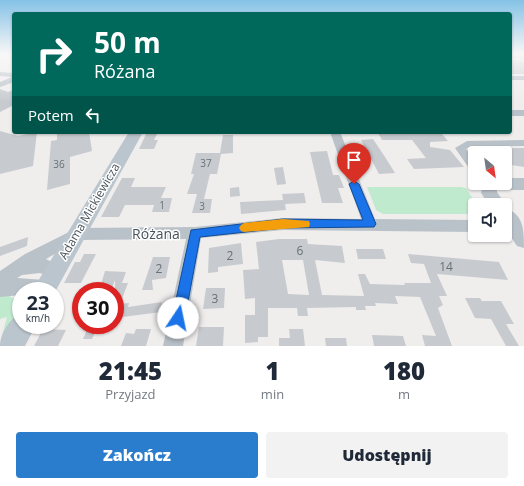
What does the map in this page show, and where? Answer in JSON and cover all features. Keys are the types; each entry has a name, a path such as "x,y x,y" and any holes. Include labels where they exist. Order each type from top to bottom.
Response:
{"main road":[{"name":"Adama Mickiewicza","path":"48,282 135,134"},
{"path":"10,346 17,334"}],"street":[{"path":"0,74 12,75"},
{"path":"512,78 524,78"},
{"path":"0,85 12,80"},
{"path":"512,113 524,113"},
{"path":"336,134 370,224"},
{"path":"468,159 460,148 467,144 524,143"},
{"path":"512,184 524,184"},
{"name":"Różana","path":"76,234 195,233 283,224 468,226"},
{"path":"173,346 195,233"},
{"path":"0,280 76,234"},
{"path":"14,271 38,264 48,266 47,282"},
{"path":"0,289 12,287"}],"green space":[{"path":"367,187 461,187 466,188 472,198 468,198 468,214 383,214 376,210"},
{"path":"3,294 12,297 12,324 1,339 7,317 0,319 0,295"}],"building":[{"path":"512,70 524,70 524,74 512,74"},
{"path":"0,89 8,92 12,91 12,106 0,112"},
{"path":"0,131 18,136 37,134 33,166 0,174"},
{"path":"57,134 89,134 92,151 70,157 70,184 47,190 51,141 57,140"},
{"path":"146,134 157,134 154,140 158,140 154,149 139,149"},
{"path":"379,134 442,134 448,141 430,142 430,147 450,150 464,167 414,169 407,159 426,158 412,140 382,140"},
{"path":"223,135 233,135 233,153 221,154 217,174 210,174 204,199 212,199 210,213 192,213 197,194 187,194 194,174 191,174 196,153 220,153"},
{"path":"373,139 395,173 379,174 361,140"},
{"path":"512,148 524,148 524,167 512,165"},
{"path":"327,151 333,175 339,175 344,188 338,188 343,203 322,203 310,152"},
{"path":"283,167 286,184 277,185 274,168"},
{"path":"122,178 135,178 131,187 166,187 161,198 172,198 169,212 152,212 154,205 125,205 119,217 101,217"},
{"path":"239,187 240,196 230,197 230,188"},
{"path":"304,193 306,203 285,204 286,210 241,214 240,202 283,200 282,194"},
{"path":"28,237 27,246 0,256 0,247"},
{"path":"279,239 307,239 308,244 342,246 345,263 315,260 322,295 364,296 358,274 365,274 370,284 405,285 404,283 431,283 424,264 411,263 408,254 499,262 508,280 437,274 447,296 439,296 443,305 438,308 452,346 425,346 422,335 436,336 420,297 395,296 398,304 375,303 376,306 365,306 366,310 356,310 356,307 307,308 308,316 298,316 297,308 268,308 268,337 258,337 258,342 245,343 245,315 255,315 255,298 245,299 243,270 259,269 256,242","holes":["282,260 303,260 309,295 288,294"]},
{"path":"241,243 243,264 218,267 218,272 208,273 209,248"},
{"path":"356,249 383,249 386,259 358,259"},
{"path":"84,254 96,254 82,282 64,283 75,262 80,262"},
{"path":"153,257 170,257 166,278 152,280 153,290 142,290"},
{"path":"105,271 126,272 122,282 115,282 115,280 114,282 102,282"},
{"path":"124,283 128,283 124,294"},
{"path":"206,288 225,288 224,308 203,309"},
{"path":"465,298 480,298 482,301 501,301 514,324 506,324 519,346 506,346 491,319 475,318"},
{"path":"162,302 161,312 124,317 124,304 129,303 128,307"},
{"path":"199,327 224,327 223,346 196,346"},
{"path":"136,329 151,329 146,346 121,346 126,333 134,334"},
{"path":"289,329 303,329 305,346 279,346 279,338 290,338"},
{"path":"40,334 64,334 58,346 34,346"},
{"path":"85,334 94,334 92,339 83,339"},
{"path":"372,335 403,336 406,346 374,346"},
{"path":"325,338 346,338 347,346 326,346"}],"slow traffic":[{"path":"244,228 283,224 305,224"}],"route":[{"path":"178,318 195,233 283,224 370,224 354,184"}]}
